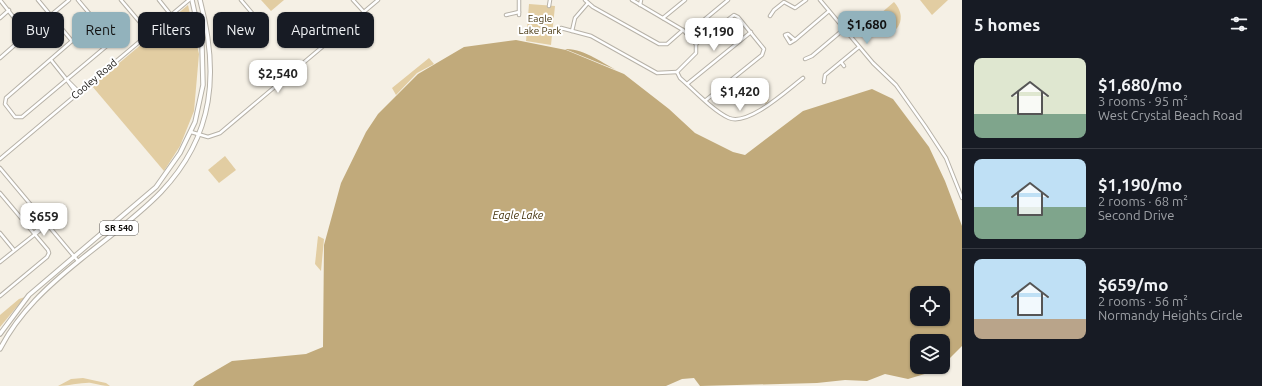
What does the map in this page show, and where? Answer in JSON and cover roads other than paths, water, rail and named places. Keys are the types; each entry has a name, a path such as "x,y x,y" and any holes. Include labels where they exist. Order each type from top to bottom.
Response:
{"main road":[{"name":"SR 540","path":"0,334 29,295 156,187 175,162 191,132 199,106 203,74 201,40 192,0"},
{"name":"SR 540","path":"0,349 16,323 31,303 160,192 180,168 198,134 207,107 211,68 208,32 200,0"}],"street":[{"path":"0,0 25,30 26,34 0,58"},
{"path":"38,0 48,12"},
{"path":"55,12 69,0"},
{"path":"78,0 88,12"},
{"path":"121,0 138,20"},
{"path":"159,0 169,12"},
{"name":"Cooley Road","path":"175,12 189,0"},
{"path":"241,0 251,12"},
{"path":"353,0 364,12 378,0"},
{"path":"506,15 519,14 519,0"},
{"path":"549,6 550,0"},
{"path":"585,0 659,44 667,44 683,30"},
{"path":"560,28 591,36 654,72 661,74 677,72 696,53 696,44 683,30 632,0"},
{"path":"640,5 641,0"},
{"path":"663,18 685,0"},
{"path":"687,34 728,0"},
{"path":"770,16 774,10 784,2 796,8 806,0"},
{"path":"820,0 859,47 904,96 942,150 962,198"},
{"path":"572,31 578,14 588,3"},
{"path":"0,18 9,10"},
{"path":"795,40 829,11"},
{"path":"696,44 734,15 738,17 763,47 764,54 706,100"},
{"path":"805,59 812,56 844,29"},
{"path":"64,31 72,41 6,98 5,104 15,117 22,117 103,48"},
{"path":"687,84 751,32"},
{"name":"Cooley Road","path":"0,159 138,42"},
{"path":"824,82 825,75 859,47"},
{"path":"191,132 211,137 220,133 321,48"},
{"path":"51,60 78,93"},
{"path":"840,62 844,66"},
{"path":"677,72 678,76 706,100 726,116 737,120 755,113 803,78"},
{"path":"0,168 78,261"},
{"path":"0,193 48,250 48,255 0,296"},
{"path":"0,262 47,223"},
{"path":"0,233 14,250"}],"water":[{"name":"Eagle Lake","path":"516,40 566,50 624,74 669,109 695,133 733,152 745,155 803,111 872,89 893,99 929,147 945,181 962,226 962,346 950,358 950,334 910,334 910,374 925,374 908,379 885,374 867,381 845,380 817,383 700,386 694,378 682,379 666,386 193,386 196,382 232,361 306,354 323,347 324,245 341,183 366,132 378,114 418,74 464,47"},
{"path":"565,49 579,51 619,71"}],"park label":[{"name":"Eagle Lake Park","path":"540,24"}]}
